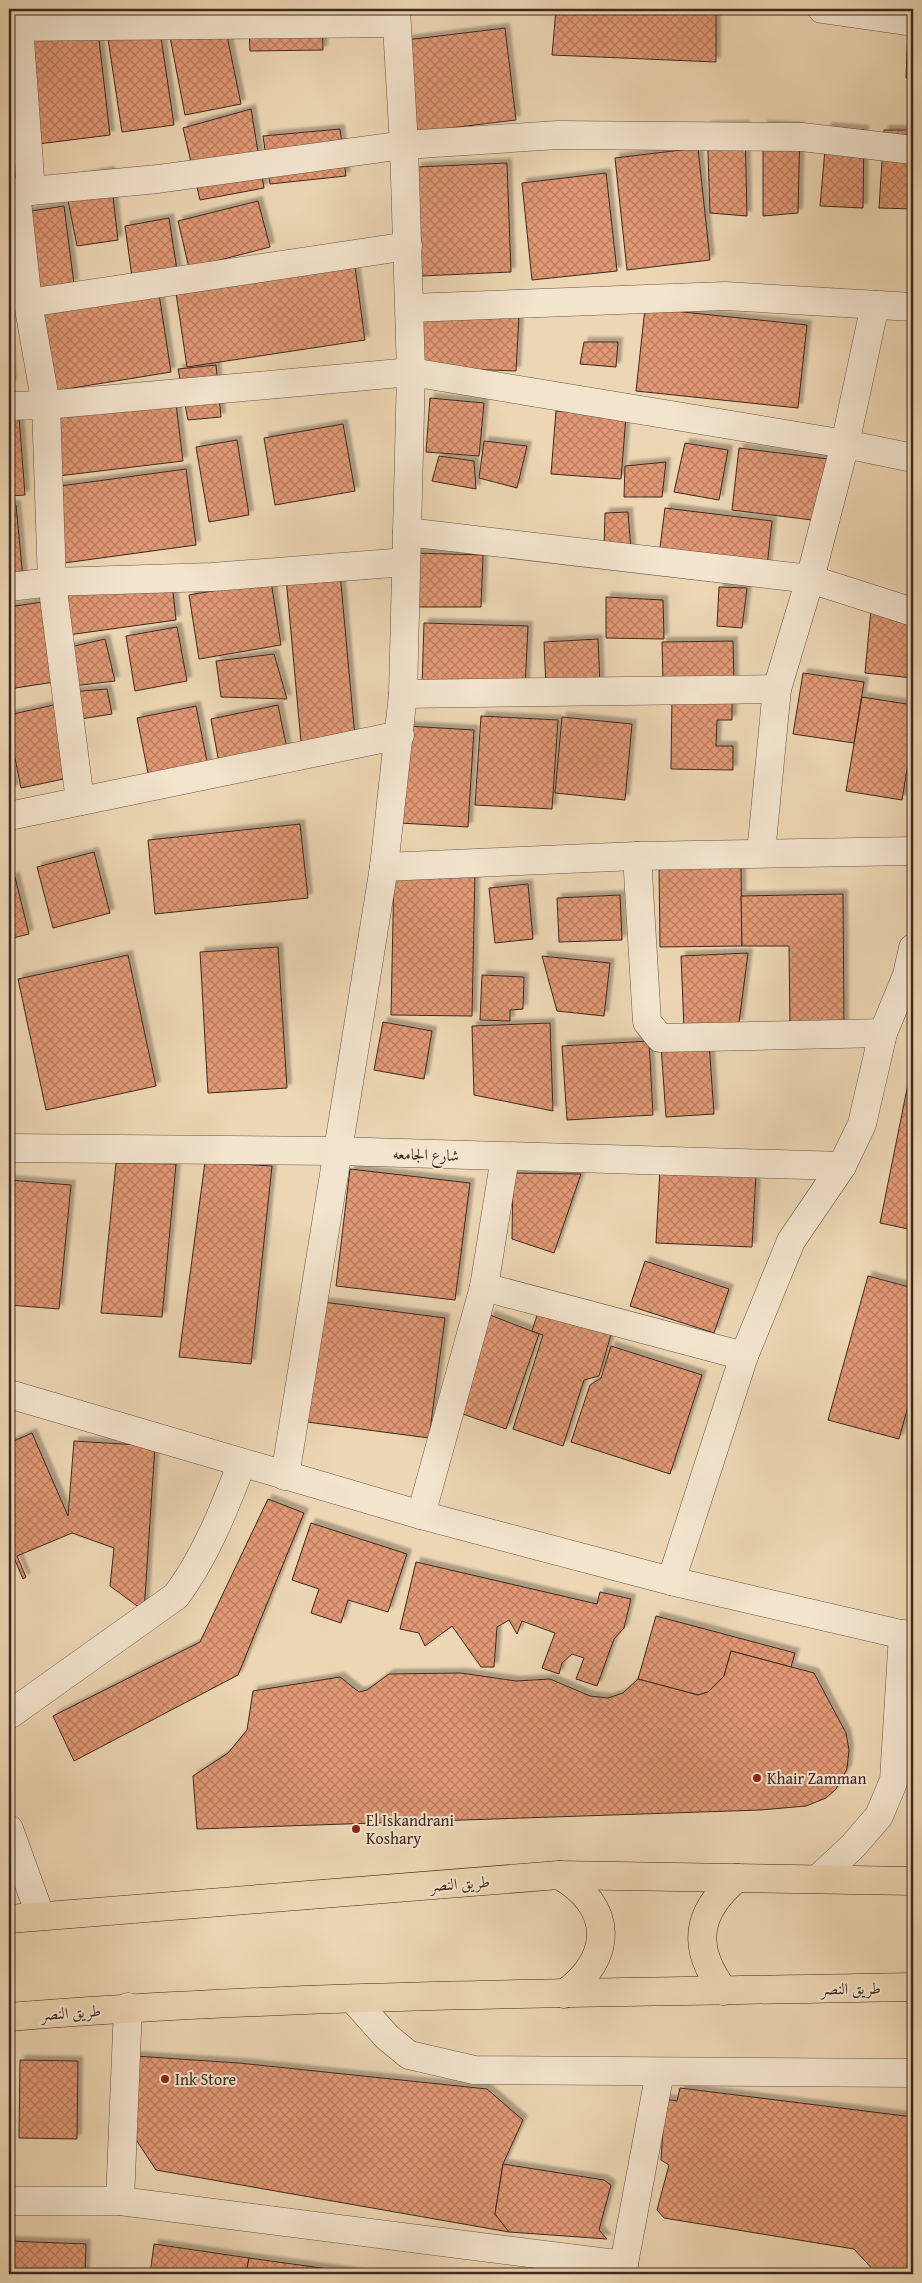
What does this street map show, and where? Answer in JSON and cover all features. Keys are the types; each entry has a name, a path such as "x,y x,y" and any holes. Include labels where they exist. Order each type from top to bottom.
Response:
{"main road":[{"name":"طريق النصر","path":"9,1919 40,1915 559,1875 913,1881"},
{"path":"559,1875 578,1886 592,1902 599,1922 600,1943 594,1964 582,1981 564,1994"},
{"path":"724,1991 711,1973 706,1960 702,1931 708,1910 720,1892 737,1878"},
{"name":"طريق النصر","path":"9,2017 128,2007 353,1999 913,1987"}],"street":[{"path":"822,9 913,22"},
{"path":"80,801 52,582 46,405 28,302 19,192 16,21 396,16 404,145 411,372 403,694 400,735 384,867 285,1476"},
{"path":"19,192 158,178 404,145 558,135 802,137 913,150"},
{"path":"28,302 408,246"},
{"path":"410,308 725,296 913,307"},
{"path":"761,853 777,689 810,579 845,444 875,305"},
{"path":"9,406 46,405 411,372 845,444 913,458"},
{"path":"407,532 810,579 913,612"},
{"path":"9,587 52,582 212,577 406,562"},
{"path":"403,694 777,689"},
{"path":"9,816 400,735"},
{"path":"384,867 637,856 913,851"},
{"path":"637,856 647,1022 660,1038 883,1033"},
{"path":"671,1581 744,1356 792,1240 842,1166 862,1124 883,1033 910,976 913,948"},
{"name":"شارع الجامعه","path":"9,1148 337,1151 842,1166"},
{"path":"421,1515 484,1287 505,1157"},
{"path":"484,1287 744,1356"},
{"path":"9,1394 242,1464 421,1515 671,1581 908,1636 894,1780 879,1816 853,1846 819,1878"},
{"path":"9,1715 176,1596 192,1575 200,1559 219,1520 242,1464"},
{"path":"9,1829 40,1915"},
{"path":"353,1999 387,2037 409,2055 474,2070 913,2073"},
{"path":"120,2201 128,2007"},
{"path":"9,2201 120,2201 623,2270 660,2072"}],"building":[{"path":"248,9 322,9 323,50 250,51"},
{"path":"556,9 716,9 716,62 552,55"},
{"path":"225,26 241,104 185,115 170,37"},
{"path":"505,28 516,120 417,132 406,40"},
{"path":"908,29 913,31 913,79 906,78"},
{"path":"98,31 110,135 38,144 26,40"},
{"path":"160,31 174,125 122,132 108,39"},
{"path":"9,69 14,144 9,144"},
{"path":"251,109 264,188 200,200 183,128"},
{"path":"745,125 747,216 710,213 707,126"},
{"path":"763,125 800,127 798,213 763,216"},
{"path":"827,127 864,130 863,208 820,206"},
{"path":"340,129 346,176 270,184 263,136"},
{"path":"884,130 913,130 913,209 879,208"},
{"path":"698,148 710,260 627,270 615,158"},
{"path":"507,163 511,272 421,276 417,167"},
{"path":"110,171 118,240 77,246 64,180"},
{"path":"606,173 617,271 532,280 522,183"},
{"path":"258,201 270,247 189,268 178,221"},
{"path":"64,206 74,284 36,289 25,212"},
{"path":"169,218 177,270 132,277 125,226"},
{"path":"355,267 365,340 187,367 176,293"},
{"path":"159,294 171,372 54,391 42,312"},
{"path":"645,308 807,325 798,408 636,391"},
{"path":"418,312 519,316 516,371 416,367"},
{"path":"9,340 12,384 9,385"},
{"path":"584,342 618,342 616,367 580,364"},
{"path":"216,365 221,417 188,420 178,369"},
{"path":"430,398 484,403 479,456 426,452"},
{"path":"176,404 183,461 58,476 51,419"},
{"path":"556,411 626,416 621,479 551,474"},
{"path":"19,417 25,495 9,496 9,418"},
{"path":"343,424 355,491 275,505 264,438"},
{"path":"237,440 249,515 209,522 196,447"},
{"path":"484,441 527,446 517,488 479,478"},
{"path":"685,443 728,450 719,500 674,492"},
{"path":"739,448 828,459 820,521 732,510"},
{"path":"439,456 474,461 476,489 432,481"},
{"path":"666,462 662,497 624,497 625,466"},
{"path":"186,469 196,545 64,563 53,487"},
{"path":"9,505 16,505 23,579 9,580"},
{"path":"665,508 772,521 767,567 659,555"},
{"path":"628,512 631,550 604,550 605,513"},
{"path":"412,553 483,555 481,607 411,607"},
{"path":"340,573 355,737 301,742 286,578"},
{"path":"271,581 281,645 199,659 189,595"},
{"path":"172,582 176,620 68,635 63,596"},
{"path":"719,587 747,588 742,628 717,626"},
{"path":"606,597 663,600 664,639 606,638"},
{"path":"42,602 54,682 9,689 9,607"},
{"path":"871,609 913,613 913,678 865,673"},
{"path":"424,623 528,626 525,690 422,686"},
{"path":"177,627 187,681 135,691 126,636"},
{"path":"105,639 115,681 65,687 66,648"},
{"path":"598,639 600,686 546,688 544,642"},
{"path":"733,641 734,682 663,683 662,642"},
{"path":"274,654 287,699 221,697 216,661"},
{"path":"803,673 864,682 854,743 793,734"},
{"path":"107,689 112,714 74,720 69,692"},
{"path":"672,694 732,694 732,720 717,720 716,746 733,746 733,770 671,769"},
{"path":"862,697 913,705 913,733 902,800 846,791"},
{"path":"58,704 73,777 21,788 9,728 9,715"},
{"path":"278,705 287,749 219,763 211,719"},
{"path":"196,706 208,766 149,778 137,718"},
{"path":"481,716 558,720 552,809 475,805"},
{"path":"562,717 632,724 625,800 555,793"},
{"path":"407,726 474,730 468,827 400,823"},
{"path":"9,761 14,789 9,790"},
{"path":"300,824 308,898 155,914 148,840"},
{"path":"94,852 110,913 53,928 37,867"},
{"path":"741,865 742,946 660,947 659,866"},
{"path":"394,871 475,872 472,1016 391,1015"},
{"path":"15,877 29,934 9,939 9,879"},
{"path":"528,884 533,939 495,943 489,888"},
{"path":"843,894 844,1026 790,1027 789,946 742,946 741,896"},
{"path":"620,895 622,940 559,942 557,898"},
{"path":"278,947 287,1088 208,1093 200,952"},
{"path":"748,953 739,1023 684,1029 681,956"},
{"path":"128,955 156,1086 46,1110 18,979"},
{"path":"542,956 610,963 604,1016 557,1011"},
{"path":"482,975 524,977 523,1009 510,1010 510,1021 480,1020"},
{"path":"383,1022 432,1031 424,1079 374,1070"},
{"path":"550,1023 553,1111 474,1095 472,1026"},
{"path":"649,1041 653,1115 567,1120 562,1046"},
{"path":"709,1042 714,1114 666,1117 661,1046"},
{"path":"913,1059 913,1230 880,1223"},
{"path":"205,1162 272,1166 251,1364 179,1357"},
{"path":"116,1163 176,1164 162,1317 101,1313"},
{"path":"350,1169 470,1183 455,1300 336,1286"},
{"path":"660,1170 756,1174 752,1247 656,1243"},
{"path":"513,1173 581,1174 554,1253 512,1239"},
{"path":"9,1180 71,1185 59,1309 9,1305"},
{"path":"645,1261 729,1289 714,1333 630,1306"},
{"path":"868,1276 913,1288 913,1388 899,1439 828,1420"},
{"path":"323,1302 445,1318 429,1438 307,1422"},
{"path":"539,1309 612,1331 599,1376 584,1380 563,1446 513,1429 543,1335 532,1331"},
{"path":"490,1315 539,1334 506,1429 457,1412"},
{"path":"611,1346 702,1375 670,1474 571,1442 590,1385 601,1378"},
{"path":"32,1433 68,1516 74,1441 155,1446 144,1611 110,1586 114,1548 72,1533 17,1556 26,1577 23,1579 9,1546 9,1443"},
{"path":"268,1499 304,1513 238,1675 74,1761 53,1716 200,1642"},
{"path":"311,1523 407,1554 388,1612 348,1600 341,1623 311,1613 319,1589 292,1580"},
{"path":"416,1562 597,1604 600,1592 631,1599 624,1628 614,1639 597,1686 576,1679 584,1658 572,1654 562,1663 559,1674 542,1668 555,1633 522,1621 517,1634 509,1620 497,1627 494,1667 481,1667 452,1626 425,1646 419,1633 400,1629"},
{"path":"656,1616 795,1653 791,1667 731,1651 724,1676 708,1692 698,1695 638,1679"},
{"path":"731,1651 814,1673 846,1733 849,1750 847,1769 836,1789 826,1798 806,1806 760,1810 197,1829 193,1776 228,1753 247,1730 253,1691 340,1677 359,1692 367,1690 389,1674 461,1673 516,1681 550,1679 590,1696 608,1698 623,1693 638,1679 698,1695 708,1692 724,1676"},
{"path":"135,2056 239,2063 487,2089 523,2120 503,2164 495,2214 509,2232 156,2170 133,2135"},
{"path":"20,2060 78,2061 77,2139 19,2138"},
{"path":"680,2088 913,2117 913,2274 877,2274 854,2249 664,2218 657,2210 669,2165 661,2160 665,2099 677,2101"},
{"path":"503,2164 604,2180 611,2185 599,2230 607,2239 509,2232 495,2214"},
{"path":"9,2241 86,2244 85,2274 9,2274"},
{"path":"154,2244 249,2258 246,2274 150,2274"},
{"path":"249,2258 365,2274 246,2274"}],"place":[{"name":"Khair Zamman","path":"757,1778"},
{"name":"El Iskandrani Koshary","path":"356,1829"},
{"name":"Ink Store","path":"165,2079"}]}
